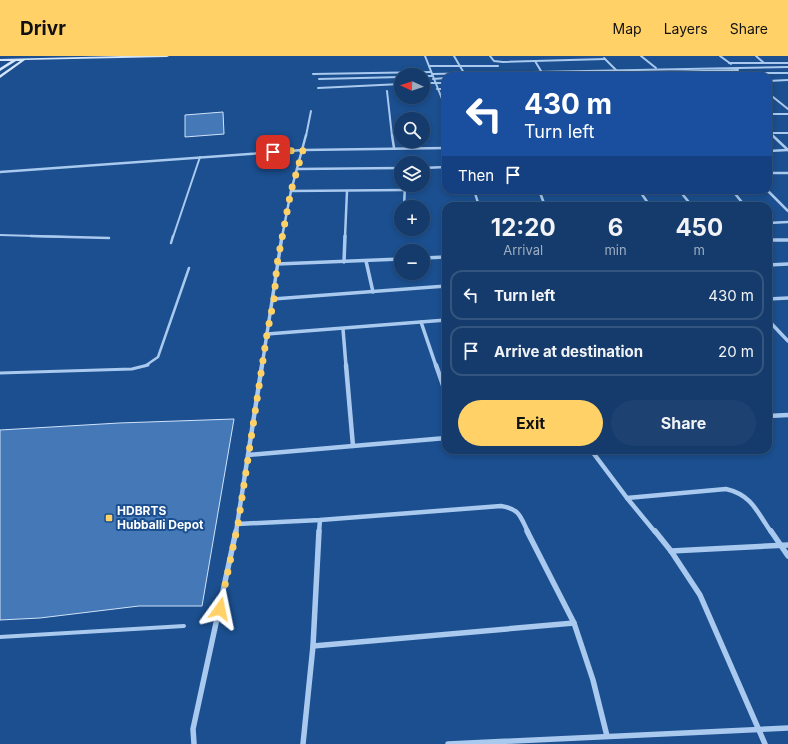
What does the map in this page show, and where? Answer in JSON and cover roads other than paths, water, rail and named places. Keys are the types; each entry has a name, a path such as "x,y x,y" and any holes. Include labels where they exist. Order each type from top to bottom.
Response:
{"street":[{"path":"0,77 22,58 29,56"},
{"path":"0,60 22,58 167,56"},
{"path":"426,56 442,100"},
{"path":"454,56 463,72"},
{"path":"490,56 497,62 605,59"},
{"path":"603,56 617,70"},
{"path":"641,56 657,69"},
{"path":"720,56 741,72"},
{"path":"756,56 764,63"},
{"path":"0,70 15,59"},
{"path":"535,61 541,72 788,67"},
{"path":"497,62 500,72"},
{"path":"729,63 788,63"},
{"path":"429,66 498,66"},
{"path":"659,72 738,70"},
{"path":"772,73 788,73"},
{"path":"313,74 442,74"},
{"path":"432,75 442,77"},
{"path":"319,79 394,77"},
{"path":"772,81 787,81"},
{"path":"430,83 442,83"},
{"path":"318,88 394,84"},
{"path":"437,89 442,88"},
{"path":"0,172 303,150 394,148 387,91"},
{"path":"772,96 788,109"},
{"path":"194,744 193,730 238,524 267,334 274,299 277,264 291,191 303,150 311,111"},
{"path":"772,114 788,114"},
{"path":"772,132 788,132"},
{"path":"772,135 788,150"},
{"path":"430,148 442,148"},
{"path":"772,151 788,150"},
{"path":"430,168 442,167"},
{"path":"297,169 394,168"},
{"path":"772,173 788,173"},
{"path":"291,191 394,190"},
{"path":"344,262 347,191"},
{"path":"682,194 689,202"},
{"path":"735,194 742,202"},
{"path":"771,194 788,211"},
{"path":"772,223 788,222"},
{"path":"772,240 788,240"},
{"path":"430,258 442,257"},
{"path":"277,264 394,259"},
{"path":"366,261 373,292"},
{"path":"772,265 788,264"},
{"path":"274,299 442,286"},
{"path":"772,299 788,298"},
{"path":"267,334 442,320"},
{"path":"421,322 442,382"},
{"path":"772,324 788,341"},
{"path":"343,328 353,446"},
{"path":"772,416 788,415"},
{"path":"248,455 442,438"},
{"path":"594,454 627,498 671,551 700,595 765,744"},
{"path":"627,498 726,489 738,492 748,499 788,556"},
{"path":"238,524 320,520 500,506 513,508 518,513 574,623 593,680 607,736"},
{"path":"303,744 313,646 320,520"},
{"path":"671,551 788,545"},
{"path":"313,646 574,623"},
{"path":"448,744 788,728"}],"lane":[{"path":"171,243 200,157"},
{"path":"0,235 109,238"},
{"path":"0,373 132,369 144,368 153,363 158,357 189,268"},
{"path":"0,637 184,626"}],"place":[{"name":"HDBRTS Hubballi Depot","path":"109,518"}]}
